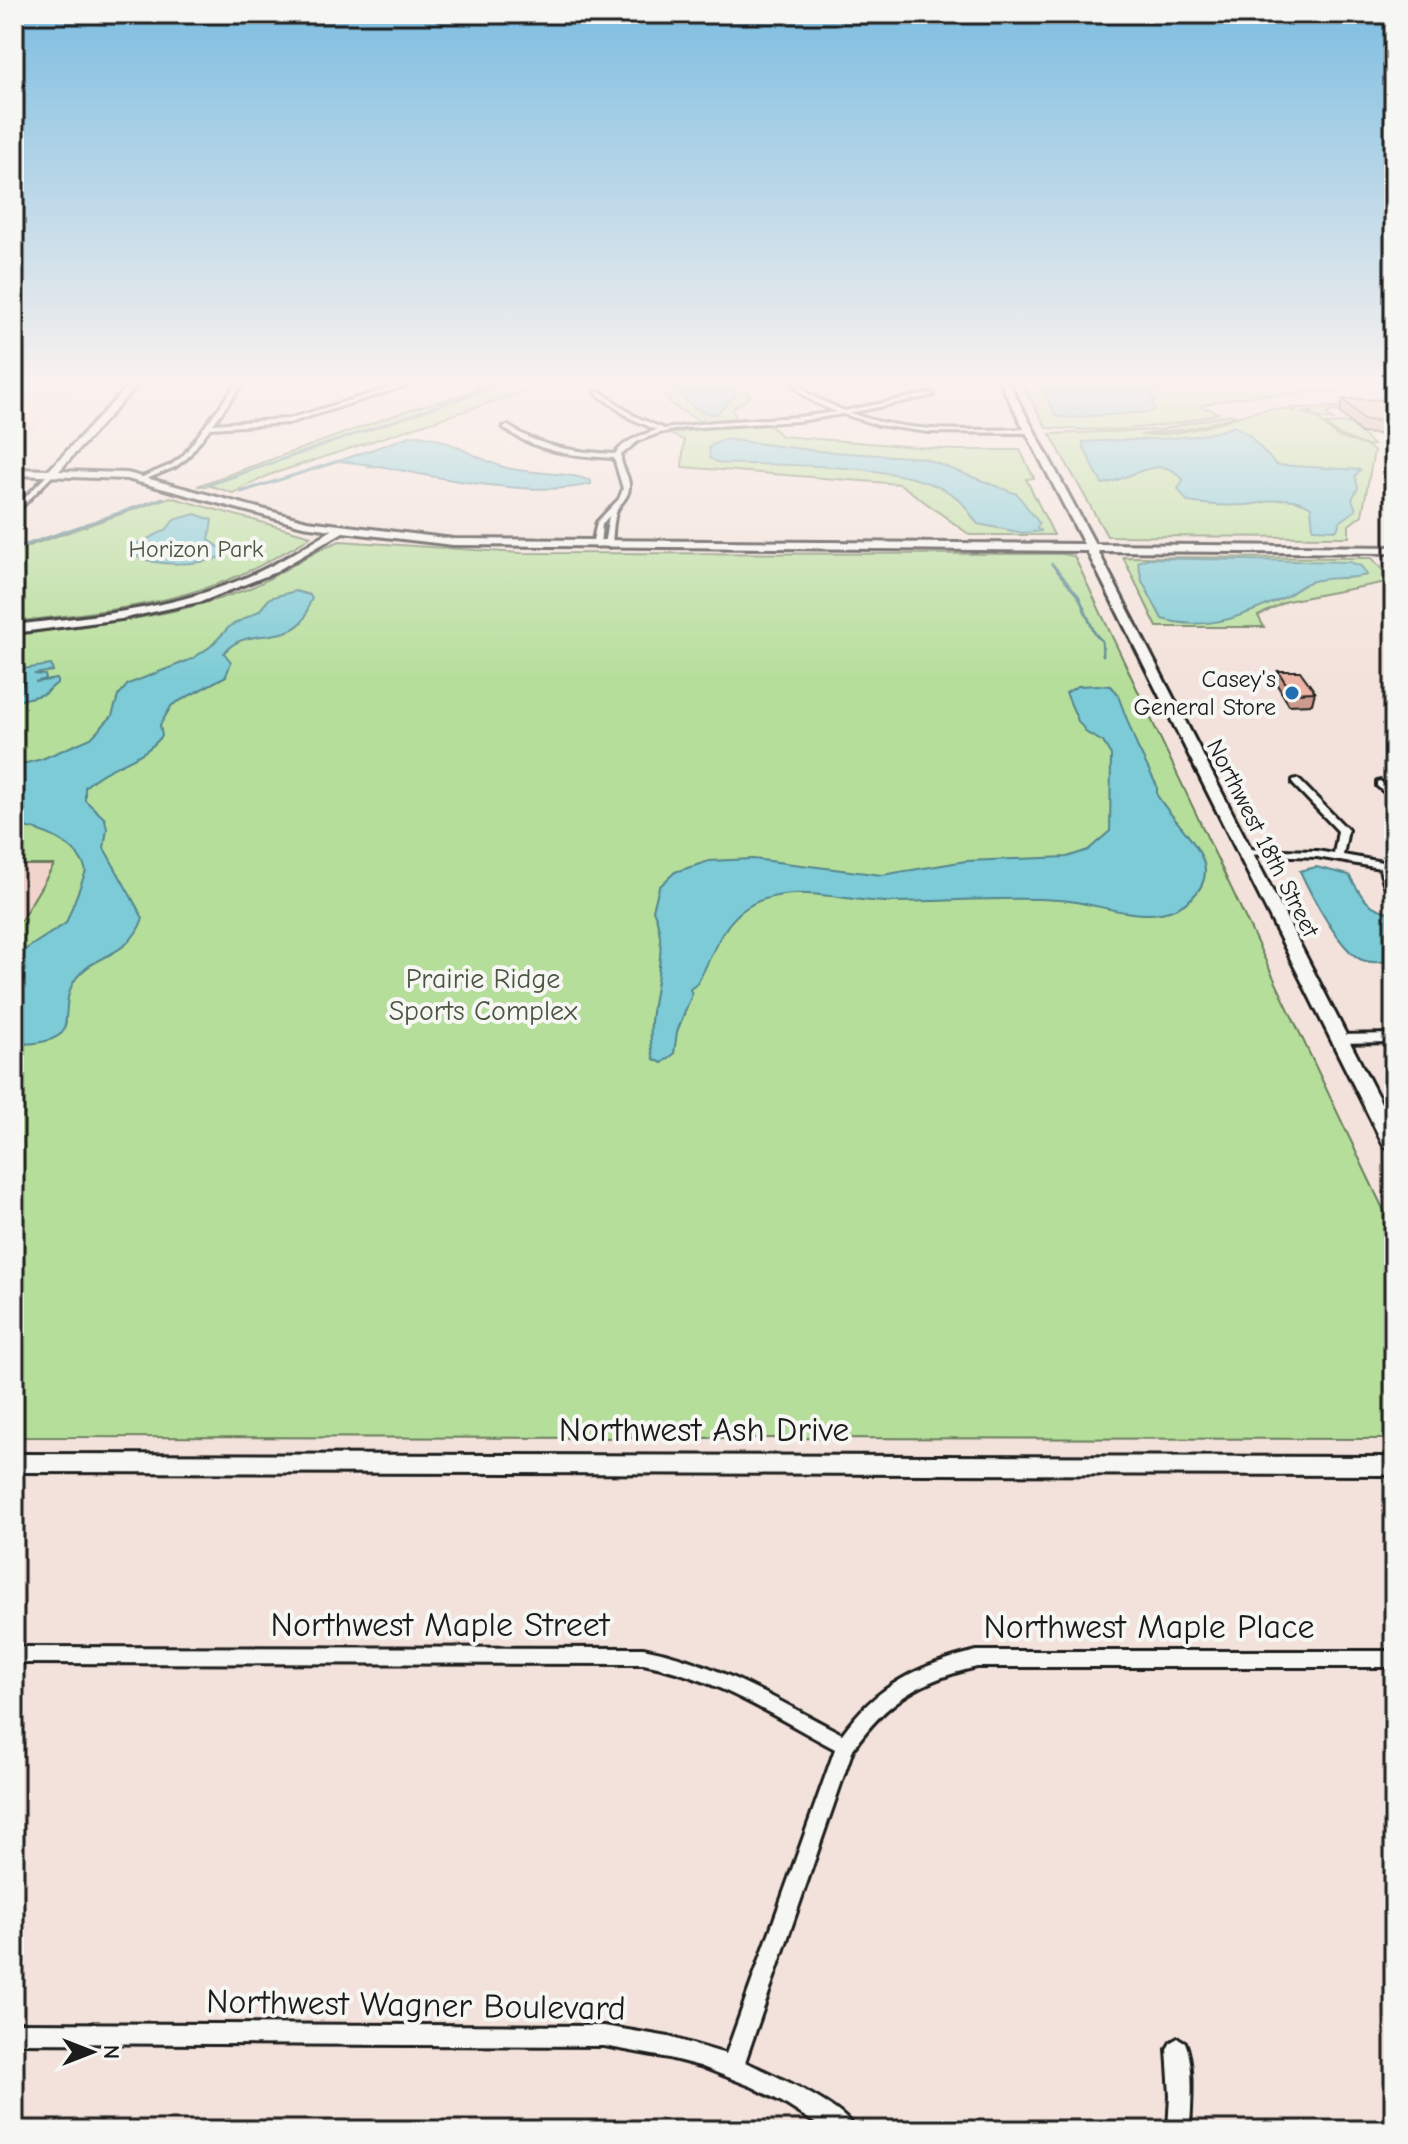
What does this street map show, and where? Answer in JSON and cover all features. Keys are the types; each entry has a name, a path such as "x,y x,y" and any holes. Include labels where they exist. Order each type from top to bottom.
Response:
{"main road":[{"path":"152,482 268,516 339,530 453,542 602,545 1394,542"},
{"name":"Northwest 18th Street","path":"1056,482 1136,633 1243,852 1394,1146"},
{"path":"14,629 134,613 204,597 253,579 339,530"},
{"path":"1088,545 1394,550"},
{"name":"Northwest Ash Drive","path":"14,1463 1394,1466"}],"street":[{"path":"14,513 43,482"},
{"path":"602,545 601,519 624,497 624,482"},
{"path":"602,545 613,510"},
{"path":"1296,782 1343,830 1338,857"},
{"path":"1380,784 1394,797"},
{"path":"1243,852 1338,857 1390,867 1386,875 1394,890"},
{"path":"1338,1039 1394,1038"},
{"name":"Northwest Maple Street","path":"14,1655 643,1656 683,1663 708,1674 845,1745"},
{"name":"Northwest Maple Place","path":"733,2066 845,1745 856,1727 909,1681 940,1667 977,1659 1394,1659"},
{"name":"Northwest Wagner Boulevard","path":"14,2033 604,2036 660,2045 733,2066 791,2094 844,2130"},
{"path":"1178,2049 1181,2095 1179,2130"}],"shaded area":[{"path":"14,865 54,865 14,932"}],"green space":[{"path":"208,482 255,482 233,493 211,486 197,486"},
{"path":"875,482 1028,482 1054,535 970,535 900,484"},
{"path":"1077,482 1368,482 1362,515 1349,525 1349,537 1107,536"},
{"name":"Horizon Park","path":"170,497 311,536 244,574 180,596 115,609 14,622 14,551"},
{"name":"Prairie Ridge Sports Complex","path":"340,541 520,553 1074,556 1394,1232 1394,1439 14,1437 14,932 54,865 14,865 14,635 130,619 214,600 255,586"},
{"path":"1123,557 1372,558 1392,581 1287,601 1258,616 1264,627 1157,627"}],"water":[{"path":"465,482 591,482 568,488 543,489"},
{"path":"925,482 986,482 1017,494 1039,523 1037,529 1042,531 1023,533 978,524 964,505 946,490"},
{"path":"1182,482 1357,482 1358,488 1352,499 1356,510 1340,522 1337,530 1313,529 1311,507 1294,500 1209,505 1188,502 1178,489"},
{"path":"195,514 212,520 209,540 222,549 221,557 178,564 136,556 133,546 166,530 174,520"},
{"path":"1149,558 1350,562 1361,566 1367,575 1310,582 1268,605 1224,620 1178,623 1162,619 1142,581 1138,562"},
{"path":"295,591 310,595 312,599 302,622 284,632 241,640 232,645 224,653 231,662 226,676 172,705 160,725 162,736 154,745 85,787 85,800 105,819 104,848 143,918 129,941 91,965 75,980 62,1033 39,1042 14,1043 14,962 26,949 66,923 86,871 82,861 67,845 47,834 14,825 14,766 42,759 91,738 112,716 118,696 128,684 192,659 211,646 230,626 259,611 270,598"},
{"path":"20,665 22,669 51,665 53,671 34,674 45,675 46,679 35,682 57,679 57,683 44,694 14,702 14,687 23,684 22,681 14,682 14,666"},
{"path":"1078,686 1111,686 1117,693 1137,746 1157,786 1157,795 1204,862 1204,879 1190,899 1169,911 1148,914 1122,912 1072,901 1038,899 889,902 797,894 762,900 737,915 723,932 697,984 690,989 692,994 677,1032 674,1054 662,1063 654,1059 651,1021 660,946 659,928 653,910 659,887 675,872 709,861 753,859 882,875 966,861 1067,857 1088,850 1110,831 1111,755 1103,742 1087,733 1078,721 1066,693"},
{"path":"1316,867 1349,875 1371,905 1394,913 1394,960 1362,960 1344,945 1326,920 1300,871"}],"building":[{"path":"1278,671 1300,671 1315,692 1292,693"}],"waterway":[{"path":"208,485 217,482"},
{"path":"241,492 272,482"},
{"path":"14,549 163,498"},
{"path":"1052,564 1079,597 1095,634 1102,641 1103,655"}],"place":[{"name":"Casey's General Store","path":"1292,693"}]}
